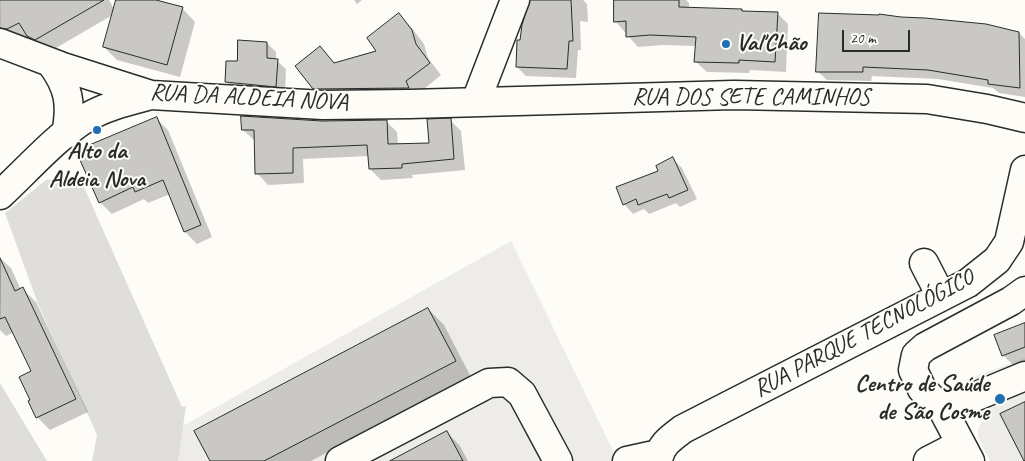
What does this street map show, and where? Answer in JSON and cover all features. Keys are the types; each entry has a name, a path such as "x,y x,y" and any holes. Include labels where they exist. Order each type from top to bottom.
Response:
{"street":[{"path":"476,101 514,1"},
{"name":"RUA DA ALDEIA NOVA","path":"0,44 152,96 323,105 476,101"},
{"path":"51,63 62,77 68,92 70,116 66,134"},
{"name":"RUA DOS SETE CAMINHOS","path":"476,101 734,95 926,99 987,109 1025,118"},
{"path":"0,195 86,118 118,104 152,96"},
{"name":"RUA PARQUE TECNOLÓGICO","path":"658,458 666,441 684,429 968,283 997,260 1008,242 1025,170"},
{"path":"924,263 941,296"},
{"path":"928,461 965,452 943,410 922,389 914,370 916,355 925,347 1011,301 1025,291"},
{"path":"943,410 1025,376"},
{"path":"340,461 489,383 508,382 522,394 558,461"},
{"path":"627,461 658,458"}],"shaded area":[{"path":"79,176 182,407 186,406 178,461 92,461 97,435 38,304 5,213 46,180"},
{"path":"511,241 618,461 156,461 172,432"},
{"name":"Centro de Saúde de São Cosme","path":"1025,358 1025,461 990,461 978,438 978,429 983,419 965,380"},
{"path":"0,383 47,461 0,461"}],"building":[{"path":"0,0 104,0 35,40 27,36 19,23 7,29 0,28"},
{"path":"116,0 156,0 183,7 167,65 103,47"},
{"path":"530,0 571,0 573,41 569,41 567,69 516,67 517,40 520,40 522,25"},
{"path":"614,0 679,0 679,7 778,12 775,62 739,60 739,63 694,62 696,37 650,35 626,37 626,21 614,22"},
{"path":"399,13 412,30 416,44 430,63 406,81 409,88 313,89 295,66 320,46 334,63 376,51 367,38"},
{"path":"819,13 879,14 925,18 986,24 1019,32 1020,88 988,84 988,80 928,70 863,67 863,72 816,72"},
{"path":"238,40 267,42 267,58 278,59 276,87 225,82 226,61 237,61"},
{"path":"241,116 322,121 387,120 388,144 429,143 427,119 451,118 454,159 402,164 402,168 369,169 367,145 293,148 293,173 255,174 254,130 242,130"},
{"path":"157,117 201,225 184,232 163,180 135,192 133,187 99,203 76,151"},
{"path":"673,157 688,190 669,198 667,194 638,205 636,199 623,205 616,187 658,171 656,166"},
{"path":"0,258 15,291 23,287 76,399 36,418 19,377 31,371 5,317 0,319"},
{"path":"428,308 456,361 264,461 210,461 194,431"},
{"path":"1025,323 1025,347 1002,356 994,335"},
{"path":"1025,402 1025,461 1024,461 1000,414"},
{"path":"447,431 463,461 390,461"}],"place":[{"name":"Val'Chão","path":"726,44"},
{"name":"Alto da Aldeia Nova","path":"97,130"},
{"name":"Centro de Saúde de São Cosme","path":"1000,399"}]}
